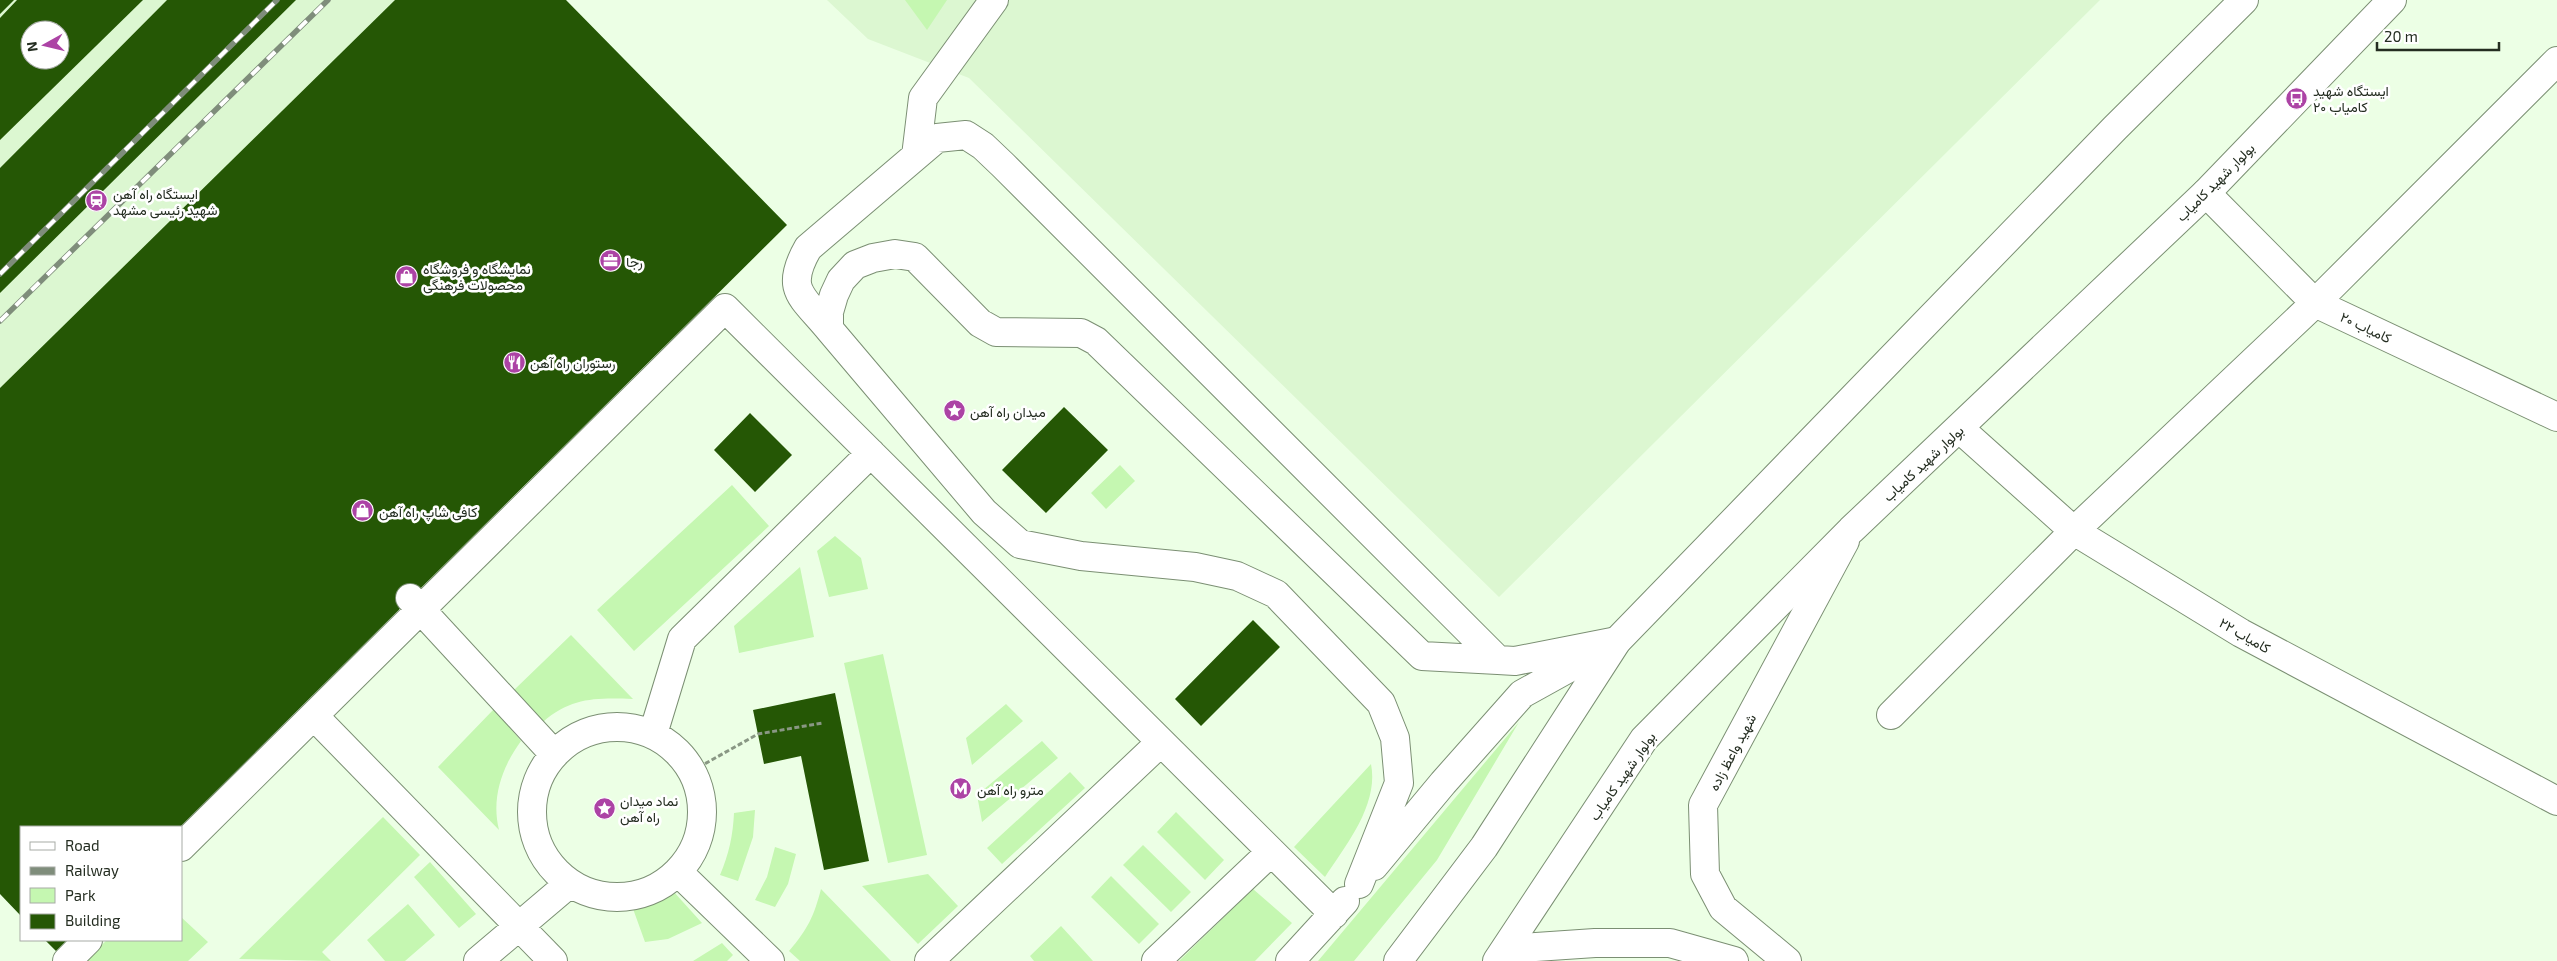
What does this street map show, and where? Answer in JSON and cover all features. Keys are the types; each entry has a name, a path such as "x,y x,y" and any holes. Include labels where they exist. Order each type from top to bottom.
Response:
{"street":[{"path":"916,156 924,98 994,0"},
{"path":"1398,961 1484,847 1617,641 2108,135 2244,0"},
{"name":"بولوار شهید کامیاب","path":"1501,955 1644,739 1851,530 1960,429 2206,193 2392,0"},
{"path":"1892,715 2074,531 2315,302 2557,61"},
{"path":"1359,884 1399,783 1395,738 1381,703 1276,594 1237,576 1195,566 1081,556 1020,544 984,512 801,295 795,282 797,266 808,248 937,138 966,135 983,146 1498,660"},
{"name":"کامیاب ۲۰","path":"2206,193 2315,302 2557,418"},
{"path":"829,329 829,312 834,295 841,280 855,265 873,258 895,254 916,258 980,323 996,332 1080,333 1096,341 1422,656 1515,660 1617,641"},
{"path":"182,846 314,716 416,604 725,308 1334,914"},
{"name":"کامیاب ۲۲","path":"1960,429 2074,531 2241,633 2557,801"},
{"path":"654,734 682,639 870,453"},
{"name":"شهید واعظ زاده","path":"1787,961 1723,908 1705,874 1703,806 1851,530"},
{"path":"416,604 554,754"},
{"path":"1290,961 1334,914 1443,783 1522,694 1617,641"},
{"path":"314,716 553,961"},
{"path":"627,727 654,734 676,749 692,770 701,797 702,823 694,850 678,872 654,889 626,896 598,895 570,883 549,863 536,837 532,808 538,779 554,754 575,737 600,728 627,727"},
{"path":"929,961 1161,742"},
{"path":"1156,961 1271,852"},
{"path":"678,872 770,961"},
{"path":"478,961 570,883"},
{"path":"67,961 87,941"},
{"path":"1501,955 1594,943 1670,943 1734,961"}],"path":[{"path":"692,770 758,734 823,723"}],"shaded area":[{"path":"0,0 492,0 0,486"},
{"path":"827,0 2100,0 1499,597 969,78 868,39"}],"green space":[{"path":"905,0 947,0 927,30"},
{"path":"1120,465 1135,481 1106,509 1091,493"},
{"path":"732,485 769,526 634,651 597,610"},
{"path":"835,536 861,558 868,589 829,597 817,551"},
{"path":"800,567 814,637 739,653 734,626"},
{"path":"571,635 633,699 596,699 574,703 543,722 514,690"},
{"path":"883,654 927,855 888,863 844,663"},
{"path":"1006,704 1023,721 972,765 966,738"},
{"path":"494,709 521,741 508,761 497,795 496,806 499,830 438,767"},
{"path":"1519,722 1437,860 1354,961 1318,961"},
{"path":"1042,741 1058,758 982,822 977,795"},
{"path":"1371,764 1370,794 1359,824 1325,877 1294,847"},
{"path":"1070,772 1085,788 1002,864 987,848"},
{"path":"755,810 753,837 738,881 720,875 730,844 734,813"},
{"path":"1176,812 1224,860 1205,880 1157,832"},
{"path":"383,817 420,855 322,952 331,961 239,959"},
{"path":"1143,845 1191,892 1171,912 1123,865"},
{"path":"775,847 796,854 788,884 775,907 755,900 767,877"},
{"path":"430,862 476,914 459,928 414,877"},
{"path":"928,874 958,906 918,944 862,886"},
{"path":"1111,876 1159,924 1139,944 1091,897"},
{"path":"821,889 891,961 800,961 789,951 810,922"},
{"path":"1253,889 1292,923 1255,961 1179,961"},
{"path":"673,891 702,923 668,939 645,942 632,906"},
{"path":"408,904 435,935 405,961 385,961 367,940"},
{"path":"182,918 208,942 188,961 85,961 106,941 182,941"},
{"path":"1061,926 1093,961 1034,961 1030,956"},
{"path":"722,943 733,955 727,961 693,961"}],"building":[{"path":"0,0 14,0 0,14"},
{"path":"17,0 143,0 0,140 0,18"},
{"path":"167,0 296,0 0,293 0,168"},
{"name":"ایستگاه راه آهن شهید رئیسی مشهد","path":"395,0 566,0 787,225 181,826 20,826 20,915 0,894 0,388"},
{"path":"1064,407 1108,450 1046,513 1002,470"},
{"path":"750,413 792,455 755,492 714,450"},
{"path":"1253,620 1280,647 1201,726 1175,699"},
{"path":"835,693 869,861 824,870 801,756 764,764 753,710"},
{"path":"46,941 66,941 56,951"}],"railway":[{"path":"0,274 277,0"},
{"path":"0,321 328,0"}],"place":[{"name":"ایستگاه شهید کامیاب ۲۰","path":"2297,98"},
{"name":"ایستگاه راه آهن شهید رئیسی مشهد","path":"97,201"},
{"name":"رجا","path":"610,261"},
{"name":"نمایشگاه و فروشگاه محصولات فرهنگی","path":"407,276"},
{"name":"رستوران راه آهن","path":"514,362"},
{"name":"میدان راه آهن","path":"954,411"},
{"name":"کافی شاپ راه آهن","path":"363,511"},
{"name":"مترو راه آهن","path":"961,789"},
{"name":"نماد میدان راه آهن","path":"604,808"}]}
